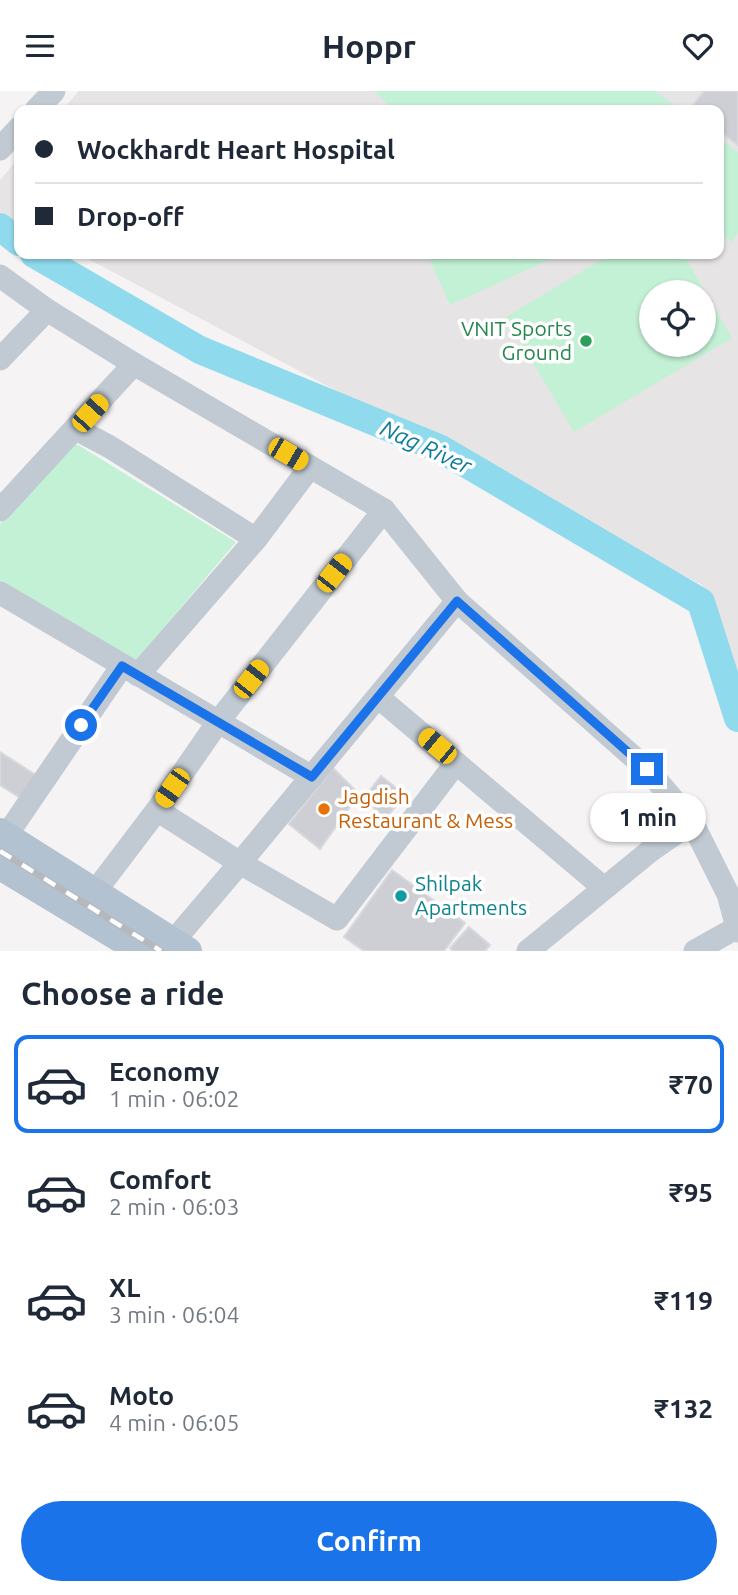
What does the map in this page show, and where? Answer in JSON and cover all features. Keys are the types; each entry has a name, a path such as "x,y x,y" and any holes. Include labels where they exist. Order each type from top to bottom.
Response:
{"main road":[{"path":"3,834 175,948"},
{"path":"0,866 141,951"}],"street":[{"path":"41,105 54,91"},
{"path":"0,149 14,134"},
{"path":"0,276 47,310 134,364 384,510 457,601 647,769 692,822 728,894 737,929 695,951"},
{"path":"0,359 47,310"},
{"path":"0,510 134,364"},
{"path":"76,429 110,447 256,539"},
{"path":"3,834 130,670 256,539 310,467"},
{"path":"94,893 157,810 218,722 384,510"},
{"path":"0,593 312,777"},
{"path":"175,948 240,863 457,601"},
{"path":"378,697 604,888"},
{"path":"157,810 240,863 337,919 456,763"},
{"path":"528,951 604,888 692,822"}],"shaded area":[{"path":"79,91 738,91 738,693 702,585 88,259 724,259 724,105 66,105"},
{"path":"14,164 14,219 0,212 0,180"}],"green space":[{"path":"374,91 655,91 674,105 389,105"},
{"path":"724,142 738,152 738,233 732,242 724,236"},
{"path":"429,259 551,259 450,305"},
{"name":"VNIT Sports Ground","path":"603,259 686,259 698,280 639,280 639,357 700,357 574,432 506,317"},
{"name":"VNIT Sports Ground","path":"716,311 732,338 716,348"},
{"path":"70,440 236,542 134,663 0,582 0,524"}],"building":[{"path":"704,91 738,91 738,145 724,135 724,105 693,105"},
{"path":"0,752 39,777 25,801 0,785"},
{"name":"Jagdish Restaurant & Mess","path":"333,768 359,794 320,849 289,824"},
{"path":"381,776 405,795 386,818 363,799"},
{"name":"Shilpak Apartments","path":"392,870 465,923 444,951 364,951 344,937"},
{"path":"469,927 490,945 485,951 453,951 450,948"}],"waterway":[{"name":"Nag River","path":"0,227 14,238"},
{"name":"Nag River","path":"43,259 200,350 441,449 701,602 738,718"}],"railway":[{"path":"0,851 161,951"}],"place":[{"name":"VNIT Sports Ground","path":"586,341"},
{"name":"Jagdish Restaurant & Mess","path":"324,809"},
{"name":"Shilpak Apartments","path":"401,896"}],"route":[{"path":"81,725 122,666 312,777 457,601 647,769"}]}
